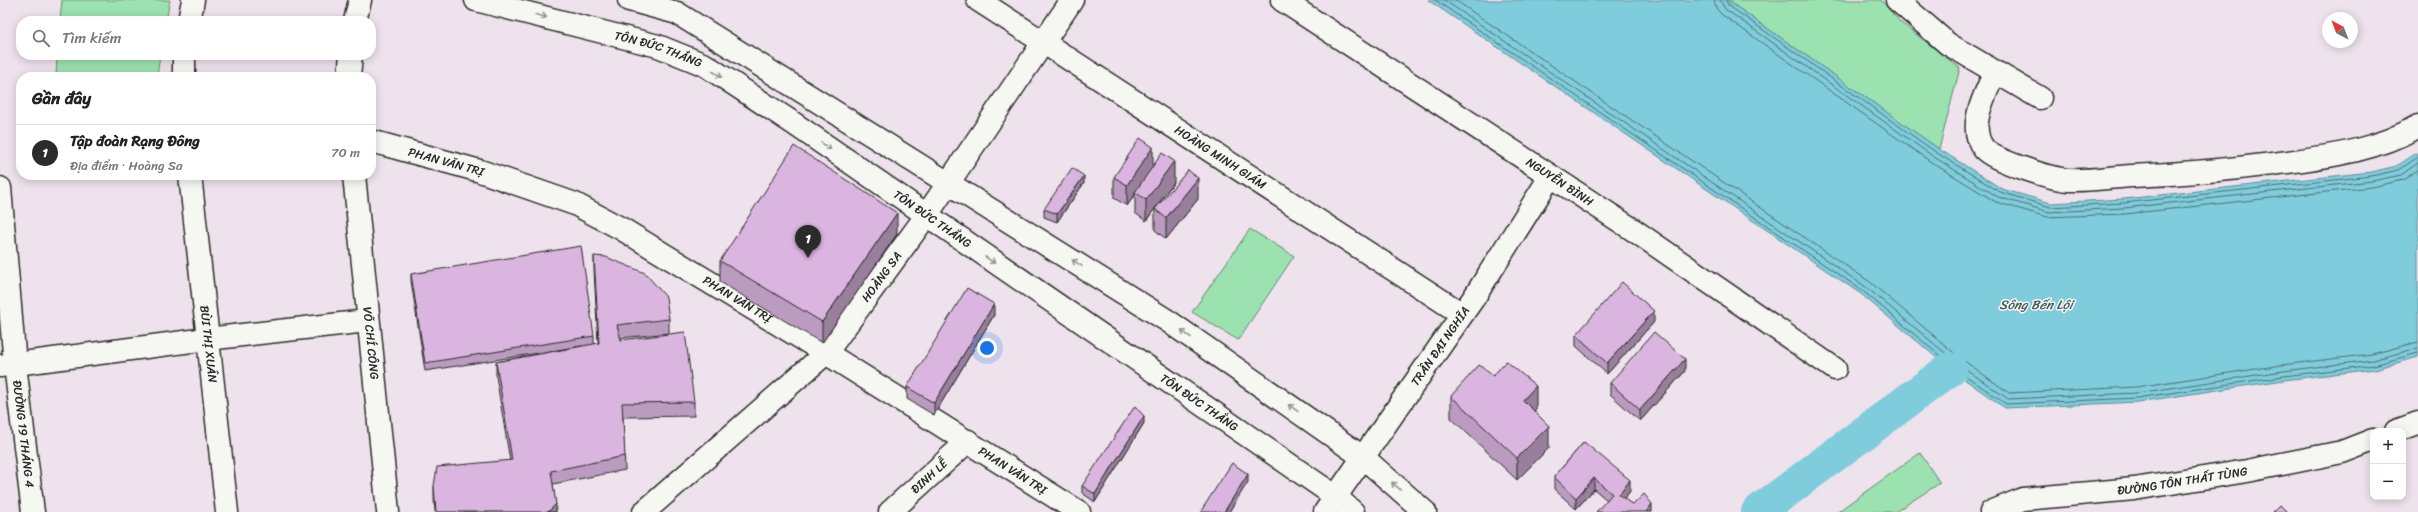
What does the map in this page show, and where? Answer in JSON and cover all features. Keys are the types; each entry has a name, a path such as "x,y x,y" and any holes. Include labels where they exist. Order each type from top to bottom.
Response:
{"street":[{"path":"190,16 193,0"},
{"path":"356,16 360,0"},
{"name":"TÔN ĐỨC THẮNG","path":"476,0 658,46 705,65 793,123 926,216 1330,504 1353,512"},
{"path":"629,0 679,7 949,182 1168,321 1364,458 1425,512"},
{"name":"HOÀNG MINH GIÁM","path":"978,0 1462,314"},
{"name":"HOÀNG SA","path":"644,512 826,353 926,216 1072,0"},
{"name":"NGUYỄN BÌNH","path":"1282,0 1550,177 1635,231 1835,369"},
{"path":"1898,0 1948,44 2040,98"},
{"path":"184,60 184,72"},
{"path":"349,72 350,60"},
{"path":"1995,72 1978,114 1978,134 1984,149 2000,159 2068,180 2198,173 2309,159 2366,149 2396,139 2418,126"},
{"name":"PHAN VĂN TRỊ","path":"376,142 480,171 575,204 622,228 968,441 1080,512"},
{"name":"TRẦN ĐẠI NGHĨA","path":"1330,504 1364,458 1462,314 1550,177"},
{"name":"BÙI THỊ XUÂN","path":"191,180 227,512"},
{"name":"VÕ CHÍ CÔNG","path":"354,180 367,321 388,512"},
{"name":"ĐƯỜNG 19 THÁNG 4","path":"0,188 8,366 33,512"},
{"path":"8,366 207,339 367,321"},
{"path":"2404,428 2418,423"},
{"name":"ĐINH LỄ","path":"890,512 968,441"},
{"name":"ĐƯỜNG TÔN THẤT TÙNG","path":"1991,512 2023,499 2134,489 2247,471 2342,452 2370,441"}],"green space":[{"path":"62,0 170,0 167,16 60,16"},
{"path":"1727,0 1881,0 1900,22 1960,68 1939,149"},
{"path":"57,60 159,60 158,72 56,72"},
{"path":"1250,229 1294,256 1238,340 1192,312"},
{"path":"1920,453 1940,483 1895,512 1837,512"}],"water":[{"name":"Sông Bến Lội","path":"1428,0 1727,0 1939,149 2002,189 2051,203 2124,199 2371,172 2397,166 2418,152 2418,357 2375,369 2284,380 2138,402 2005,408 1950,369 1861,294"}],"building":[{"path":"1140,138 1153,147 1127,185 1114,177"},
{"path":"794,146 897,213 822,322 720,261"},
{"path":"1162,153 1174,161 1146,200 1135,192"},
{"path":"1072,168 1084,176 1057,214 1044,209"},
{"path":"1188,170 1198,178 1166,218 1155,209"},
{"path":"581,246 594,336 425,363 411,274"},
{"path":"594,256 606,257 645,273 666,297 669,319 617,325 621,340 685,332 694,402 622,403 625,456 551,471 556,504 548,512 436,512 434,486 437,467 512,460 496,362 599,343"},
{"path":"1622,282 1654,311 1607,363 1576,335"},
{"path":"967,288 994,304 934,403 907,387"},
{"path":"1654,332 1685,359 1640,410 1610,383"},
{"path":"1506,361 1536,386 1523,400 1549,426 1517,458 1451,396 1479,365 1493,376"},
{"path":"1135,406 1144,416 1095,494 1082,486"},
{"path":"1584,442 1630,480 1619,495 1633,505 1644,494 1652,504 1646,512 1596,512 1612,494 1594,478 1576,498 1554,477"},
{"path":"1232,463 1248,474 1224,512 1201,511"},
{"path":"2280,505 2287,512 2273,512"}],"waterway":[{"path":"1758,512 1950,369"}],"place":[{"name":"Tập đoàn Rạng Đông","path":"808,258"}]}
